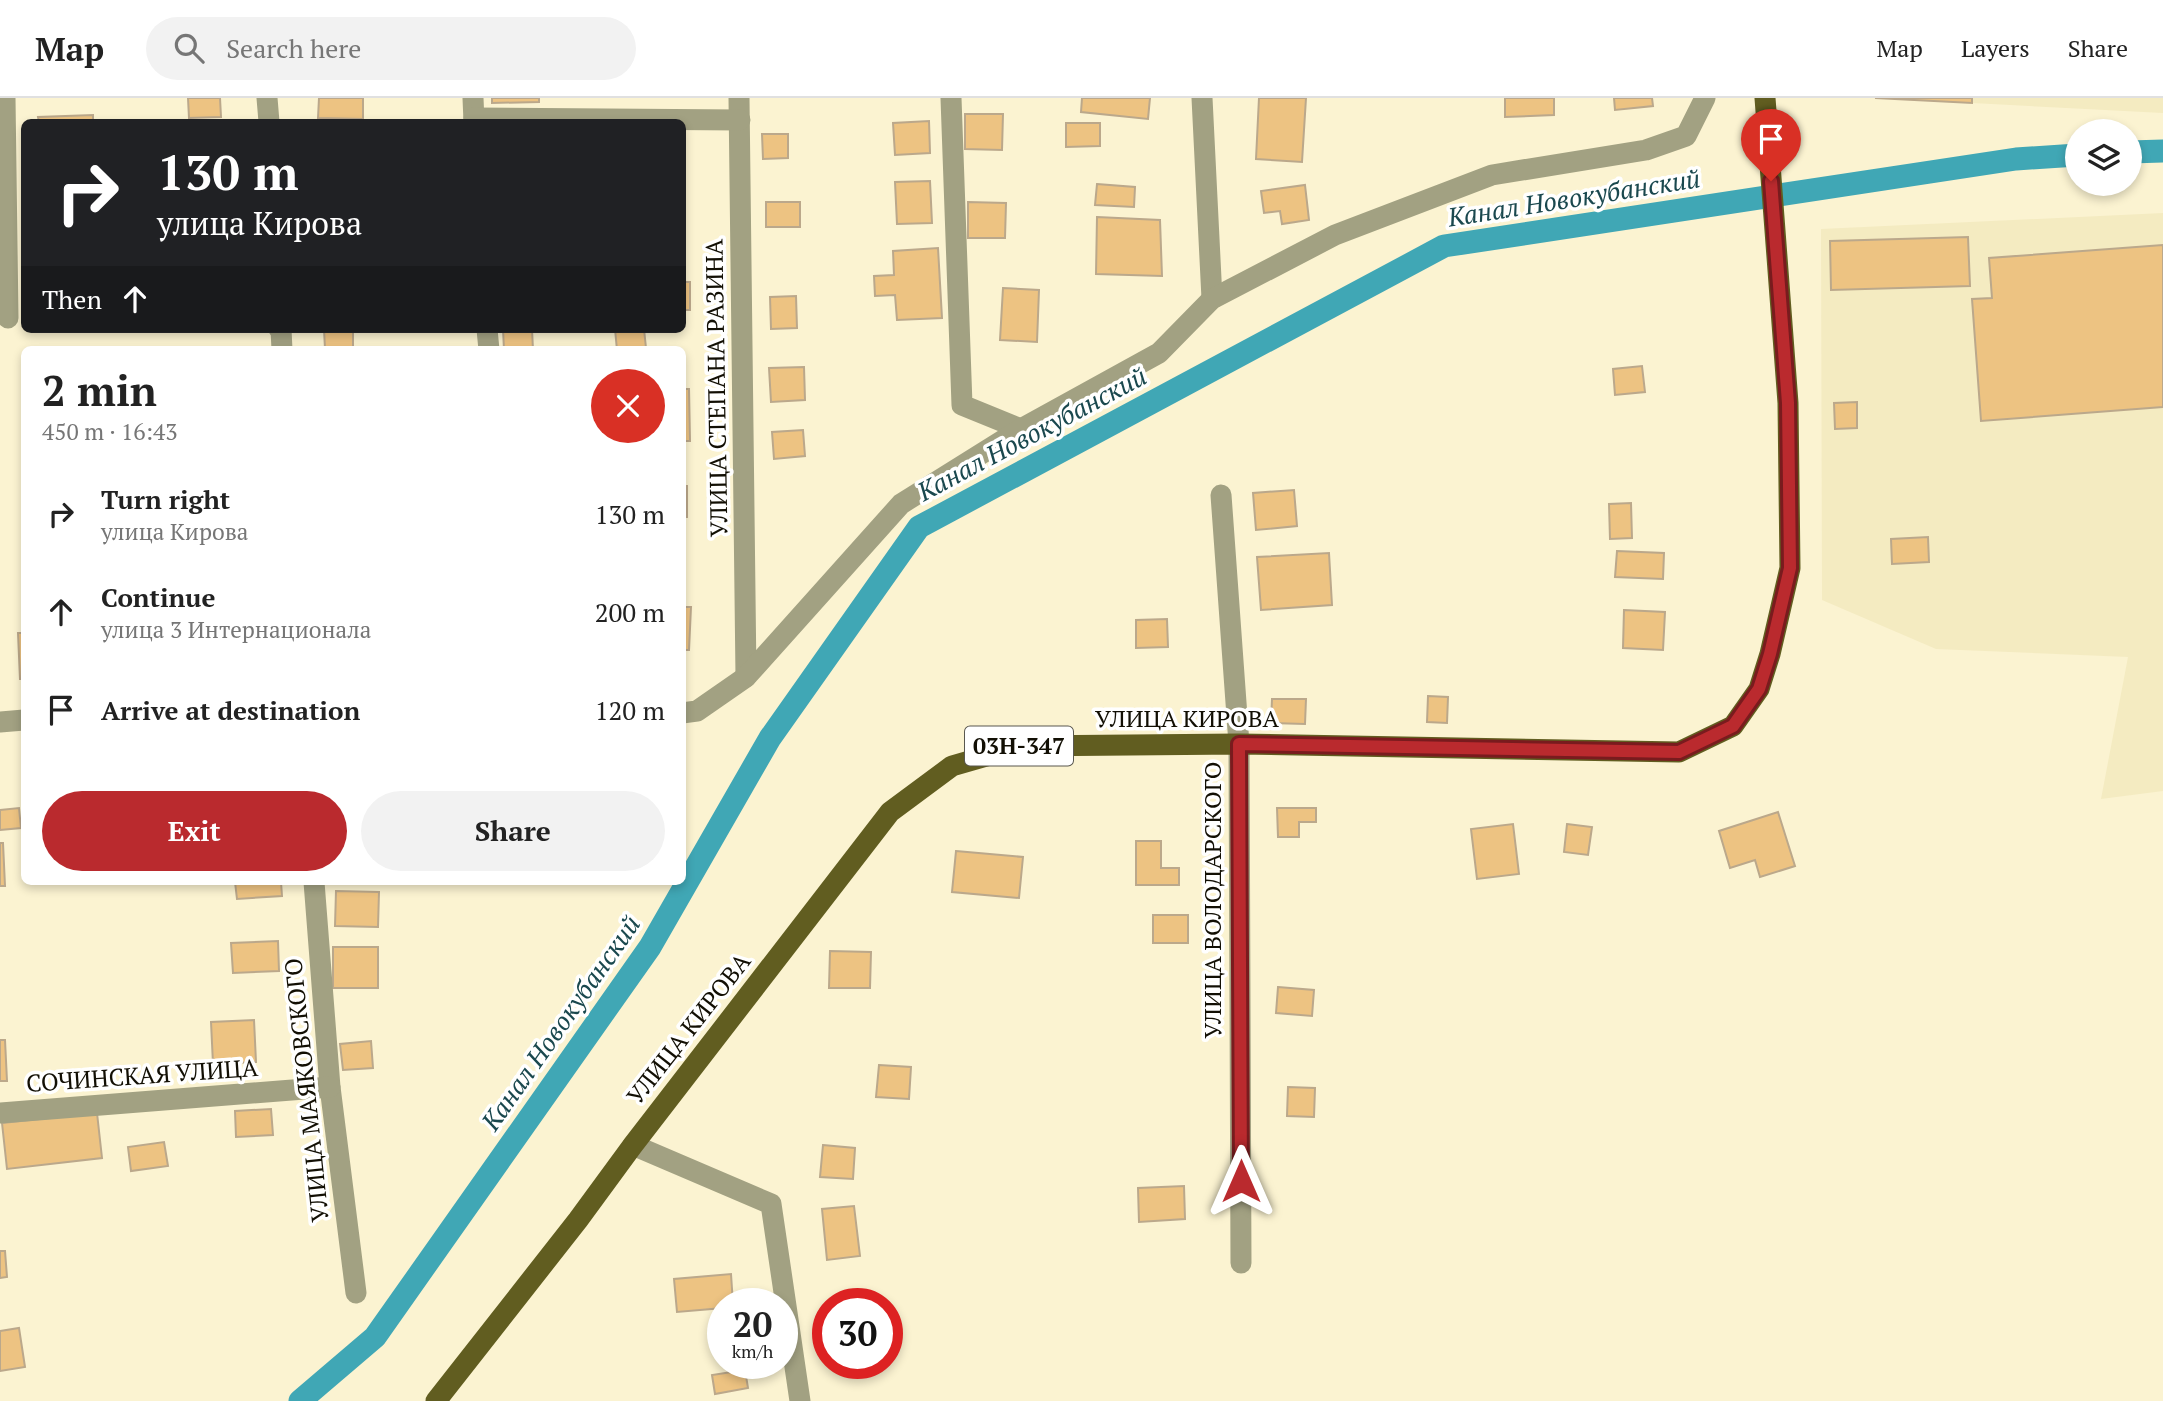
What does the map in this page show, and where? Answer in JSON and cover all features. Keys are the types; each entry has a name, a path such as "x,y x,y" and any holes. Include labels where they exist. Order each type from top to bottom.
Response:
{"main road":[{"name":"УЛИЦА КИРОВА","path":"436,1401 890,812 952,766 1021,746 1239,744 1679,752 1733,726 1759,689 1790,568 1788,403 1765,98"}],"street":[{"path":"5,98 11,318"},
{"path":"267,98 269,119"},
{"name":"УЛИЦА СТЕПАНА РАЗИНА","path":"738,98 746,677"},
{"path":"951,98 962,405 1021,429"},
{"path":"1202,98 1212,299"},
{"path":"686,712 697,711 746,677 901,504 1021,429 1160,353 1212,299 1335,234 1492,175 1646,150 1686,136 1705,98"},
{"path":"474,113 740,120"},
{"name":"УЛИЦА ВОЛОДАРСКОГО","path":"1221,495 1239,744 1241,1263"},
{"path":"0,722 21,720"},
{"name":"УЛИЦА МАЯКОВСКОГО","path":"314,885 330,1087 356,1293"},
{"name":"СОЧИНСКАЯ УЛИЦА","path":"0,1113 330,1087"},
{"path":"633,1145 771,1204 800,1401"}],"shaded area":[{"path":"1875,98 2163,98 2163,113 1972,103"},
{"path":"2163,213 2163,791 2101,799 2128,657 1936,649 1822,600 1821,229"}],"building":[{"path":"188,98 220,98 221,117 189,118"},
{"path":"319,98 363,98 363,119 318,118"},
{"path":"492,98 539,98 539,102 492,103"},
{"path":"1082,98 1150,98 1148,119 1081,112"},
{"path":"1259,98 1306,98 1302,162 1256,159"},
{"path":"1505,98 1554,98 1554,115 1505,117"},
{"path":"1614,98 1652,98 1653,106 1615,110"},
{"path":"1875,98 1972,98 1972,103"},
{"path":"965,114 1003,114 1002,150 965,149"},
{"path":"93,115 93,119 38,119"},
{"path":"929,121 930,153 895,155 893,123"},
{"path":"1066,123 1100,123 1100,146 1066,147"},
{"path":"762,134 788,134 788,158 763,159"},
{"path":"930,181 932,223 897,224 895,182"},
{"path":"1097,184 1135,187 1134,207 1095,205"},
{"path":"1305,185 1309,220 1282,224 1280,211 1264,213 1261,191"},
{"path":"766,202 800,202 800,227 766,227"},
{"path":"968,202 1006,203 1005,238 968,238"},
{"path":"1097,217 1160,220 1162,276 1096,274"},
{"path":"1968,237 1970,286 1831,290 1830,241"},
{"path":"2163,245 2163,407 1981,421 1972,299 1992,298 1989,258"},
{"path":"938,248 942,318 897,320 895,295 875,296 874,276 894,275 893,251"},
{"path":"686,282 690,282 690,310 686,310"},
{"path":"1003,288 1039,290 1037,342 1000,340"},
{"path":"796,296 797,328 771,329 770,297"},
{"path":"324,333 353,333 353,346 325,346"},
{"path":"503,333 532,333 533,346 504,346"},
{"path":"615,333 644,333 646,346 617,346"},
{"path":"1642,366 1645,392 1615,395 1613,369"},
{"path":"804,367 805,400 771,402 769,368"},
{"path":"686,389 689,389 690,441 686,441"},
{"path":"1857,402 1857,428 1835,429 1834,403"},
{"path":"803,430 805,456 774,459 772,432"},
{"path":"686,486 687,486 686,517"},
{"path":"1294,490 1297,526 1256,530 1253,493"},
{"path":"1631,503 1632,538 1610,539 1609,504"},
{"path":"1928,537 1929,562 1892,564 1891,539"},
{"path":"1617,551 1664,553 1663,579 1615,577"},
{"path":"1329,553 1332,605 1261,610 1257,557"},
{"path":"686,607 691,607 689,650 686,650"},
{"path":"1624,610 1665,612 1663,650 1623,648"},
{"path":"1167,619 1168,647 1136,648 1136,620"},
{"path":"18,633 21,633 20,679"},
{"path":"1428,696 1448,697 1447,723 1427,722"},
{"path":"1272,699 1306,699 1305,724 1271,723"},
{"path":"19,808 21,828 0,830 0,810"},
{"path":"1277,808 1316,808 1316,822 1299,822 1299,837 1278,837"},
{"path":"1778,812 1795,866 1760,877 1755,860 1730,868 1719,831"},
{"path":"1513,824 1519,874 1477,879 1471,829"},
{"path":"1567,824 1592,827 1588,855 1564,852"},
{"path":"1136,841 1161,841 1161,868 1179,868 1179,885 1136,885"},
{"path":"0,843 3,843 5,886 0,886"},
{"path":"956,851 1023,857 1019,898 952,892"},
{"path":"235,885 281,885 282,896 237,899"},
{"path":"336,891 379,892 378,927 335,926"},
{"path":"1153,915 1188,915 1188,943 1153,943"},
{"path":"278,941 279,971 233,973 231,943"},
{"path":"333,947 378,947 378,988 333,988"},
{"path":"830,951 871,952 870,988 829,988"},
{"path":"1278,987 1314,990 1312,1016 1276,1013"},
{"path":"254,1020 256,1062 213,1064 211,1022"},
{"path":"0,1040 5,1040 7,1081 0,1081"},
{"path":"371,1041 373,1068 343,1070 340,1044"},
{"path":"879,1065 911,1067 909,1099 876,1097"},
{"path":"1288,1087 1315,1088 1314,1117 1287,1116"},
{"path":"271,1109 273,1135 236,1137 235,1111"},
{"path":"97,1113 102,1158 7,1169 2,1123"},
{"path":"164,1142 168,1166 131,1171 128,1147"},
{"path":"823,1145 855,1148 853,1179 820,1177"},
{"path":"1184,1186 1185,1219 1139,1222 1138,1188"},
{"path":"854,1206 860,1256 827,1260 822,1209"},
{"path":"0,1251 5,1251 7,1277 0,1278"},
{"path":"731,1274 732,1288 707,1288 707,1309 677,1312 674,1279"},
{"path":"19,1328 25,1367 0,1371 0,1331"},
{"path":"713,1379 746,1379 748,1388 715,1394"}],"waterway":[{"name":"Канал Новокубанский","path":"2142,152 2163,151"},
{"name":"Канал Новокубанский","path":"686,884 770,738 919,527 1444,246 2016,159 2065,156"},
{"name":"Канал Новокубанский","path":"300,1401 375,1337 650,947 686,885"}],"route":[{"path":"1241,1181 1239,744 1679,752 1733,726 1759,689 1790,568 1788,403 1771,181"}]}
